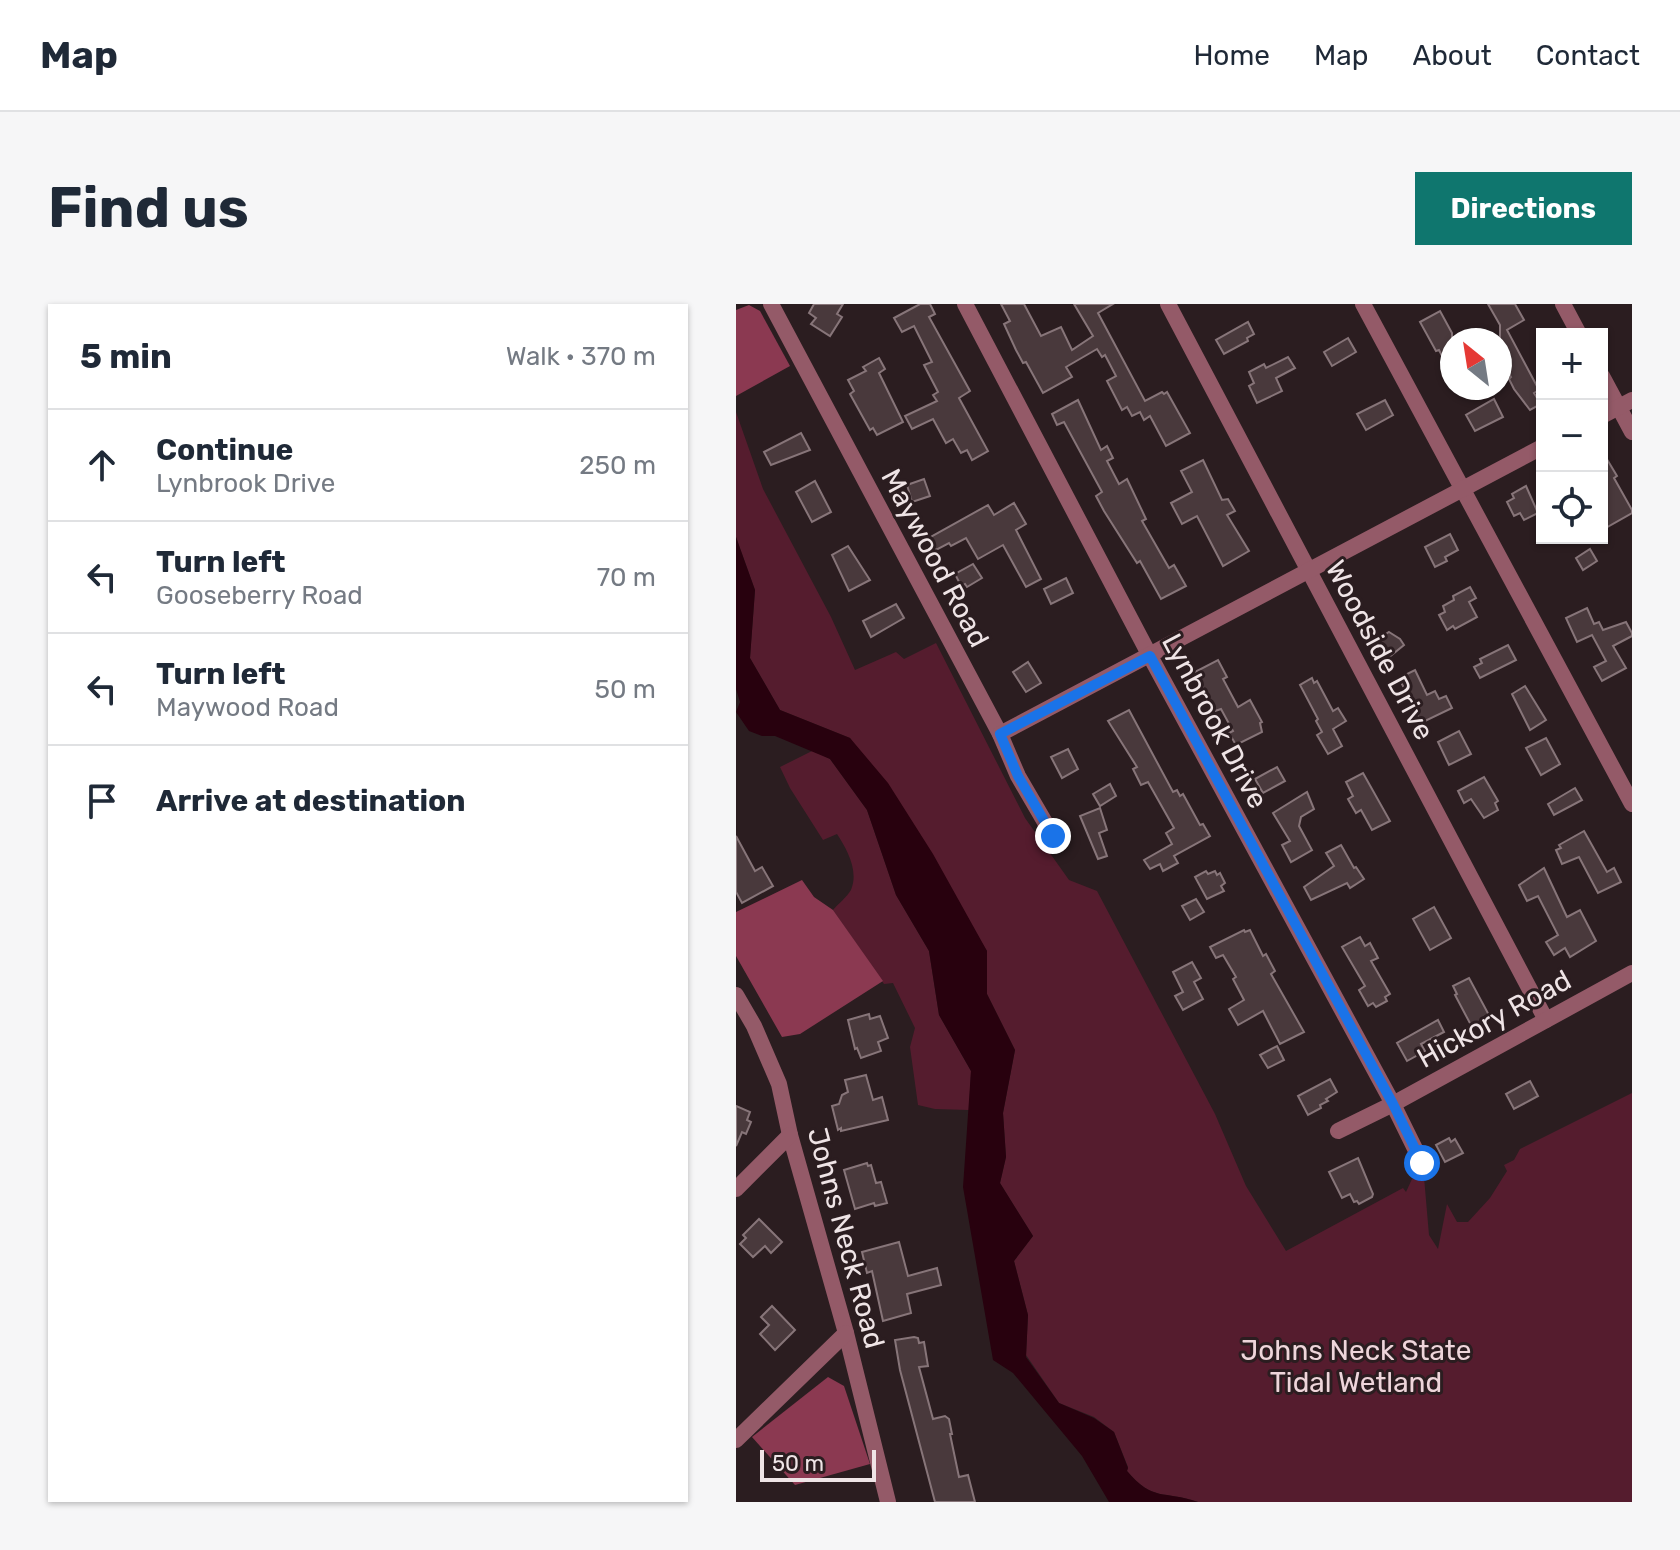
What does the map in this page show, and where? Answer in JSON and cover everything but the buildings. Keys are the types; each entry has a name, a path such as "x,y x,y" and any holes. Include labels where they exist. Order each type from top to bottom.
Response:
{"street":[{"name":"Maywood Road","path":"771,304 1000,734 1018,776 1053,836"},
{"name":"Lynbrook Drive","path":"965,304 1422,1163"},
{"name":"Woodside Drive","path":"1168,304 1546,1020"},
{"path":"1363,304 1632,804"},
{"path":"1563,304 1576,328"},
{"path":"1608,383 1625,403 1632,432"},
{"path":"1000,734 1536,450"},
{"name":"Hickory Road","path":"1338,1131 1632,973"},
{"name":"Johns Neck Road","path":"736,995 754,1026 779,1084 888,1502"},
{"path":"736,1189 790,1135"},
{"path":"736,1440 846,1333"}],"green space":[{"name":"Johns Neck State Tidal Wetland","path":"736,412 763,489 831,617 855,670 896,652 904,659 936,643 1025,818 1069,880 1097,891 1215,1114 1246,1186 1286,1251 1403,1188 1406,1192 1412,1179 1424,1177 1429,1235 1438,1249 1447,1204 1457,1222 1468,1222 1490,1198 1507,1171 1504,1165 1514,1160 1520,1149 1632,1093 1632,1502 1198,1502 1159,1494 1144,1487 1127,1471 1114,1432 1094,1417 1059,1403 1026,1355 1028,1315 1014,1261 1033,1236 1000,1183 1006,1157 1003,1113 1015,1050 987,994 987,951 850,738 780,710 750,658 755,590 736,537"},
{"path":"814,750 830,759 867,810 896,895 929,951 939,1015 971,1071 969,1110 918,1105 910,1047 915,1028 893,983 884,984 833,910 851,890 854,875 851,860 837,834 823,840 780,767"}],"shaded area":[{"path":"749,305 760,311 790,366 736,396 736,310"},
{"path":"736,537 755,590 750,658 780,710 850,738 888,783 933,854 987,951 987,994 1015,1050 1003,1113 1006,1157 1000,1183 1033,1236 1014,1261 1028,1315 1026,1357 1059,1403 1094,1418 1114,1432 1127,1471 1136,1481 1159,1494 1198,1502 1109,1502 1082,1456 1013,1373 993,1360 963,1187 971,1071 939,1015 929,951 896,895 867,810 830,759 775,736 762,736 749,731 736,712 740,702 736,689"},
{"path":"802,880 814,897 833,910 883,981 800,1034 782,1037 736,956 736,912"},
{"path":"828,1377 844,1386 870,1464 795,1485 752,1437"}],"route":[{"path":"1053,836 1018,776 1000,734 1150,656 1422,1163"}]}
